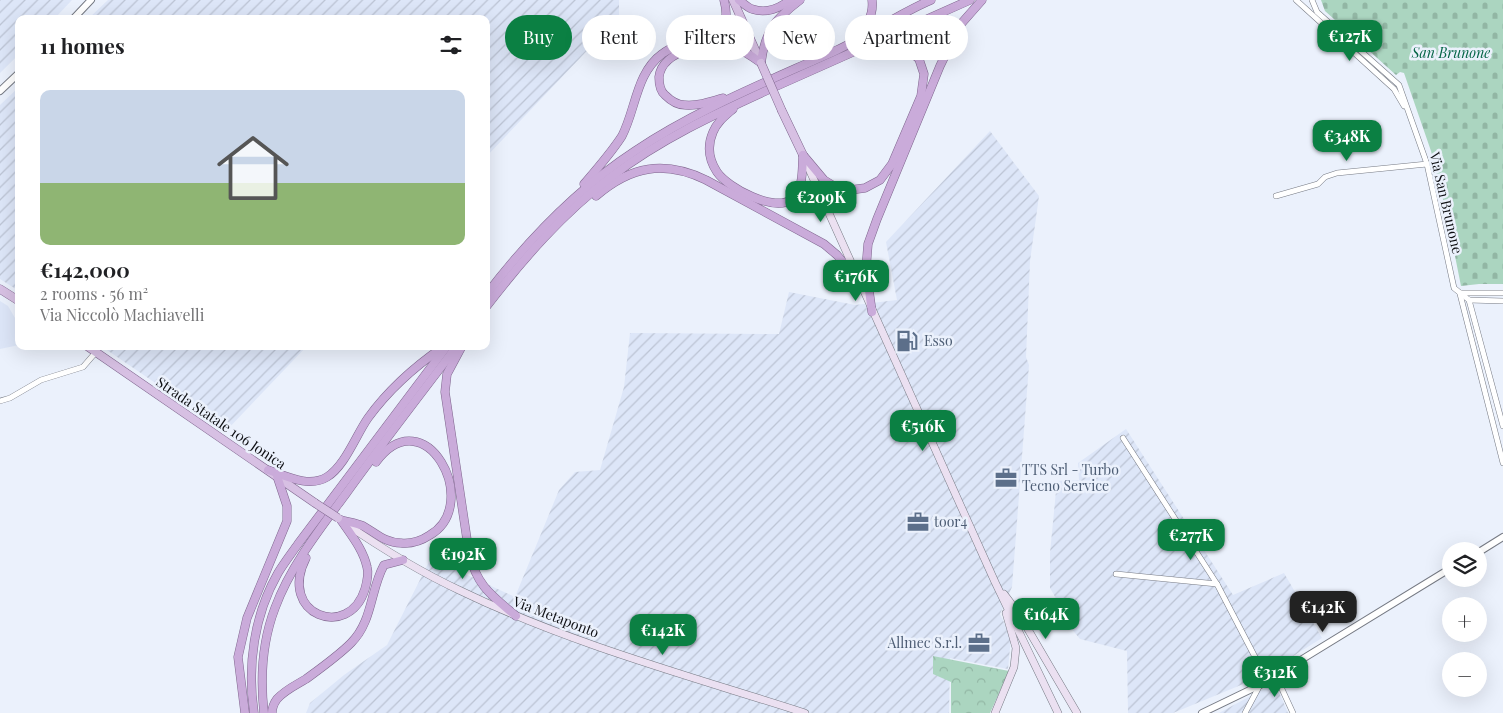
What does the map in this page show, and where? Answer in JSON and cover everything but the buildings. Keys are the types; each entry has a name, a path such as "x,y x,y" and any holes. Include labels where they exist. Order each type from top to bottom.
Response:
{"highway":[{"path":"490,303 567,209 622,136 632,113 641,82 650,66 662,54 679,45 710,37 720,31 726,23 727,12 724,0"},
{"path":"739,0 752,9 767,10 781,7 790,0"},
{"path":"741,98 698,105 683,105 671,101 661,92 660,70 666,62 678,53 716,46 734,47 761,62 765,39 772,27 788,9 800,0"},
{"path":"840,48 864,29 872,11 872,0"},
{"path":"490,290 541,230 567,209 592,182 634,151 686,120 741,98 840,48 914,7 931,0"},
{"path":"936,15 970,0"},
{"path":"872,312 866,269 868,244 940,66 960,25 982,0"},
{"path":"759,89 845,54"},
{"path":"803,155 824,180 837,188 850,190 865,188 880,180 892,164 921,96 924,74 919,60"},
{"path":"741,98 712,133 709,148 710,161 718,174 730,184 753,197 770,203 783,203 792,199 798,190 802,177 803,155"},
{"path":"567,209 581,208 609,185 633,173 650,168 680,169 706,180 824,244 837,255 860,283"},
{"path":"268,470 298,480 314,482 327,477 341,463 368,418 396,385 420,364 440,350"},
{"path":"254,713 251,695 251,661 264,604 278,574 321,512 443,350"},
{"path":"264,713 262,662 275,608 287,582 313,538 454,350"},
{"path":"460,350 447,374 445,392 469,552 480,584 516,616"},
{"path":"339,519 365,527 390,542 409,543 424,539 435,532 446,519 450,508 450,488 442,462 434,452 417,442 405,441 394,444 381,455 364,477 352,484"},
{"path":"245,713 238,657 247,618 287,521 287,506 277,476"},
{"path":"313,538 300,573 301,596 308,608 314,612 326,617 340,616 352,610 361,599 366,587 368,572 357,542 339,519"},
{"path":"272,713 277,699 351,643 363,629 370,610 377,577 384,565 403,560"}],"main road":[{"path":"733,0 995,582 1058,713"},
{"path":"0,289 15,298"},
{"name":"Strada Statale 106 Jonica","path":"93,350 339,519"},
{"name":"Via Metaponto","path":"339,519 403,560 461,591 516,616 580,640 805,713"},
{"path":"995,582 1016,648 1014,667 995,713"},
{"path":"995,582 1020,614 1077,713"}],"street":[{"path":"77,15 91,0"},
{"path":"1296,0 1394,89 1411,117"},
{"path":"1312,0 1317,12 1399,85 1411,117"},
{"path":"0,91 15,77"},
{"name":"Via San Brunone","path":"1411,117 1427,164 1454,288 1469,300"},
{"path":"1276,196 1318,184 1325,177 1337,173 1427,164"},
{"path":"1460,293 1503,293"},
{"name":"Via San Brunone","path":"1460,293 1503,463"},
{"path":"1503,301 1469,300 1503,426"},
{"path":"0,401 10,398 41,380 83,367 96,352"},
{"path":"1123,438 1217,584 1267,680"},
{"path":"1487,547 1503,537"},
{"path":"1202,713 1260,685 1275,674 1442,573"},
{"path":"1116,574 1217,584"},
{"path":"1275,674 1293,713"},
{"path":"1245,713 1260,685"}],"shaded area":[{"path":"0,0 72,0 58,15 15,15 15,58 0,73"},
{"path":"108,0 619,0 619,15 582,15 582,56 490,153 490,15 92,15"},
{"path":"15,91 15,288 0,279 0,105"},
{"path":"990,131 1039,196 1030,261 1026,357 1029,365 1012,587 1000,614 1011,637 1008,669 950,658 949,713 306,713 310,703 344,675 387,645 431,558 515,597 559,490 575,472 600,470 624,387 630,333 779,334 789,292 855,305 897,300 886,242"},
{"path":"0,301 8,306 15,318 15,346 0,349"},
{"path":"107,350 303,350 226,431"},
{"path":"1126,429 1233,595 1284,573 1322,638 1258,678 1173,713 1128,713 1127,651 1080,639 1070,627 1050,588 1050,553 1057,481 1079,480 1078,463"},
{"path":"1275,683 1288,713 1219,713"}],"green space":[{"name":"San Brunone","path":"1321,0 1503,0 1503,284 1461,286 1447,216 1431,151 1404,73 1400,72 1396,75 1325,11"},
{"path":"933,656 1009,671 990,713 951,713 951,682 933,674"}],"place":[{"name":"Esso","path":"907,341"},
{"name":"TTS Srl - Turbo Tecno Service","path":"1006,478"},
{"name":"toor4","path":"918,522"},
{"name":"Allmec S.r.l.","path":"979,643"}]}
